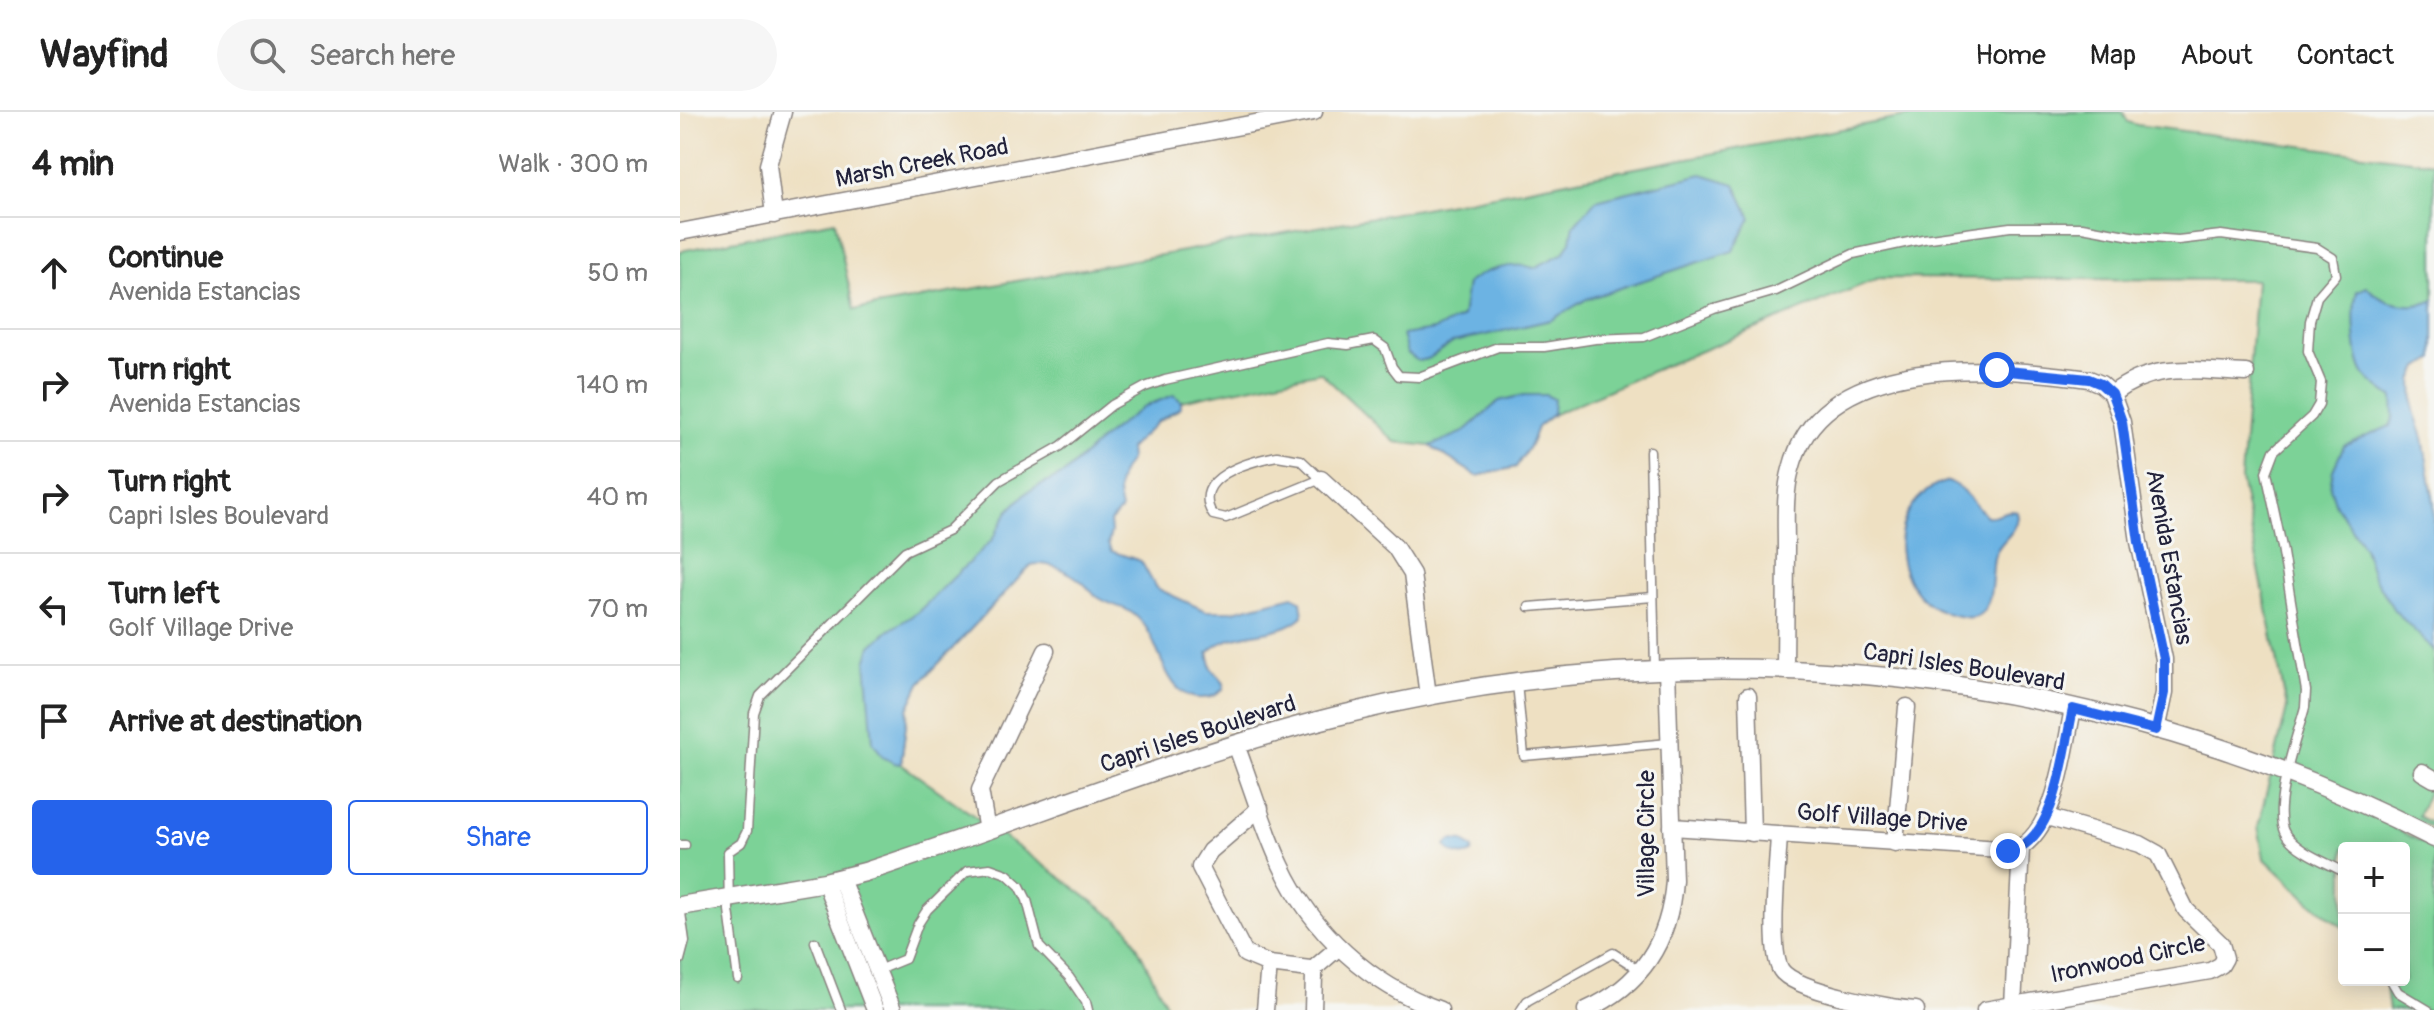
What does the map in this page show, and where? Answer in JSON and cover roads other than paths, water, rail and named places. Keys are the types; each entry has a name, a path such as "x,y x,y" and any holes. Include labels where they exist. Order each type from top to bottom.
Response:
{"street":[{"path":"774,215 768,165 783,112"},
{"name":"Marsh Creek Road","path":"680,232 1314,112"},
{"path":"1785,670 1788,480 1806,434 1827,410 1863,389 1956,370 1997,370 2083,378 2101,384 2112,394 2135,378 2165,370 2246,373"},
{"name":"Avenida Estancias","path":"2112,394 2122,422 2139,542 2164,659 2164,693 2156,730"},
{"path":"1321,479 1404,557 1415,585 1428,696"},
{"path":"987,831 980,790 1046,651"},
{"name":"Capri Isles Boulevard","path":"680,906 833,880 987,831 1236,745 1340,715 1428,696 1517,682 1661,669 1785,670 1933,682 2001,693 2156,730 2287,774 2434,838"},
{"name":"Village Circle","path":"1586,1010 1621,990 1641,971 1659,944 1671,911 1674,880 1669,743 1661,669"},
{"path":"1748,696 1752,833"},
{"path":"1895,843 1907,707"},
{"path":"2013,1006 2021,847 2037,834 2047,817 2073,709"},
{"path":"1236,745 1288,880 1320,927 1339,947 1392,988 1440,1010"},
{"path":"1260,808 1210,851 1200,867 1245,954 1269,964 1311,971 1314,975 1313,1010"},
{"name":"Ironwood Circle","path":"1985,1010 2210,971 2221,965 2225,958 2221,944 2186,910 2158,854 2140,844 2047,817"},
{"path":"1672,827 1779,835 1775,939 1777,960 1784,974 1794,982 1826,992 1916,1010"},
{"name":"Golf Village Drive","path":"1779,835 2008,851 2021,847"},
{"path":"833,880 875,1010"},
{"path":"833,880 893,1010"},
{"path":"1311,971 1339,947"},
{"path":"1265,1010 1269,964"}],"lane":[{"path":"738,979 729,897 728,852 741,843 747,831 754,713 760,696 905,551 944,534 960,522 999,481 1061,446 1125,397 1165,380 1328,343 1348,345 1374,340 1385,348 1395,372 1407,378 1426,375 1498,347 1544,347 1595,339 1644,337 1714,309 1785,288 1853,254 1923,239 2010,227 2082,227 2137,237 2178,240 2221,235 2317,248 2333,258 2336,275 2317,297 2309,331 2309,357 2321,382 2322,397 2312,416 2274,451 2266,472 2306,681 2305,707 2287,774 2280,815 2285,834 2338,868"},
{"path":"1650,451 1653,597 1661,669"},
{"path":"1277,456 1301,460 1321,479 1226,518 1219,518 1210,512 1208,500 1216,481 1226,473 1260,460 1277,456"},
{"path":"1529,607 1653,597"},
{"path":"1517,682 1524,756 1669,743"},
{"path":"883,968 905,959 921,917 967,871 990,868 1007,874 1020,886 1027,900 1039,946 1069,977 1088,1010"},
{"path":"680,906 685,941 680,960"},
{"path":"815,942 841,1010"},
{"path":"1521,1010 1527,1001 1613,953 1641,971"},
{"path":"2394,986 2398,992 2428,1010"}],"water":[{"path":"1702,174 1735,184 1751,218 1733,251 1587,299 1551,320 1454,342 1428,359 1418,361 1407,353 1402,335 1434,330 1462,317 1467,283 1474,278 1508,266 1534,268 1564,253 1571,241 1574,225 1596,200"},
{"path":"2367,287 2381,298 2399,304 2417,305 2434,300 2434,359 2419,367 2413,380 2414,411 2423,438 2434,503 2434,650 2394,610 2373,576 2364,548 2336,505 2330,487 2333,470 2344,446 2390,426 2394,417 2393,398 2366,376 2358,356 2355,299 2357,291"},
{"path":"1174,395 1181,401 1181,407 1157,422 1129,449 1130,460 1118,484 1121,510 1110,522 1108,544 1111,551 1141,561 1156,588 1206,611 1233,611 1293,596 1301,601 1303,616 1281,628 1242,636 1218,645 1208,653 1212,669 1224,683 1224,688 1209,697 1190,696 1172,681 1145,626 1133,614 1094,595 1082,582 1064,571 1044,564 1031,565 920,683 908,709 901,764 883,757 873,742 866,662 871,646 918,612 992,540 1008,511 1027,492 1064,474 1105,436 1143,407"},
{"path":"1524,395 1546,395 1554,399 1553,414 1537,427 1516,467 1477,476 1430,446 1464,432 1499,401"},
{"path":"1948,481 1962,489 1986,516 2013,511 2017,512 2018,517 2014,528 1996,552 1986,606 1974,617 1958,616 1935,607 1917,592 1906,573 1900,552 1902,530 1910,509 1925,492"},
{"path":"1451,840 1463,841 1473,849 1472,853 1457,855 1446,845"}]}
